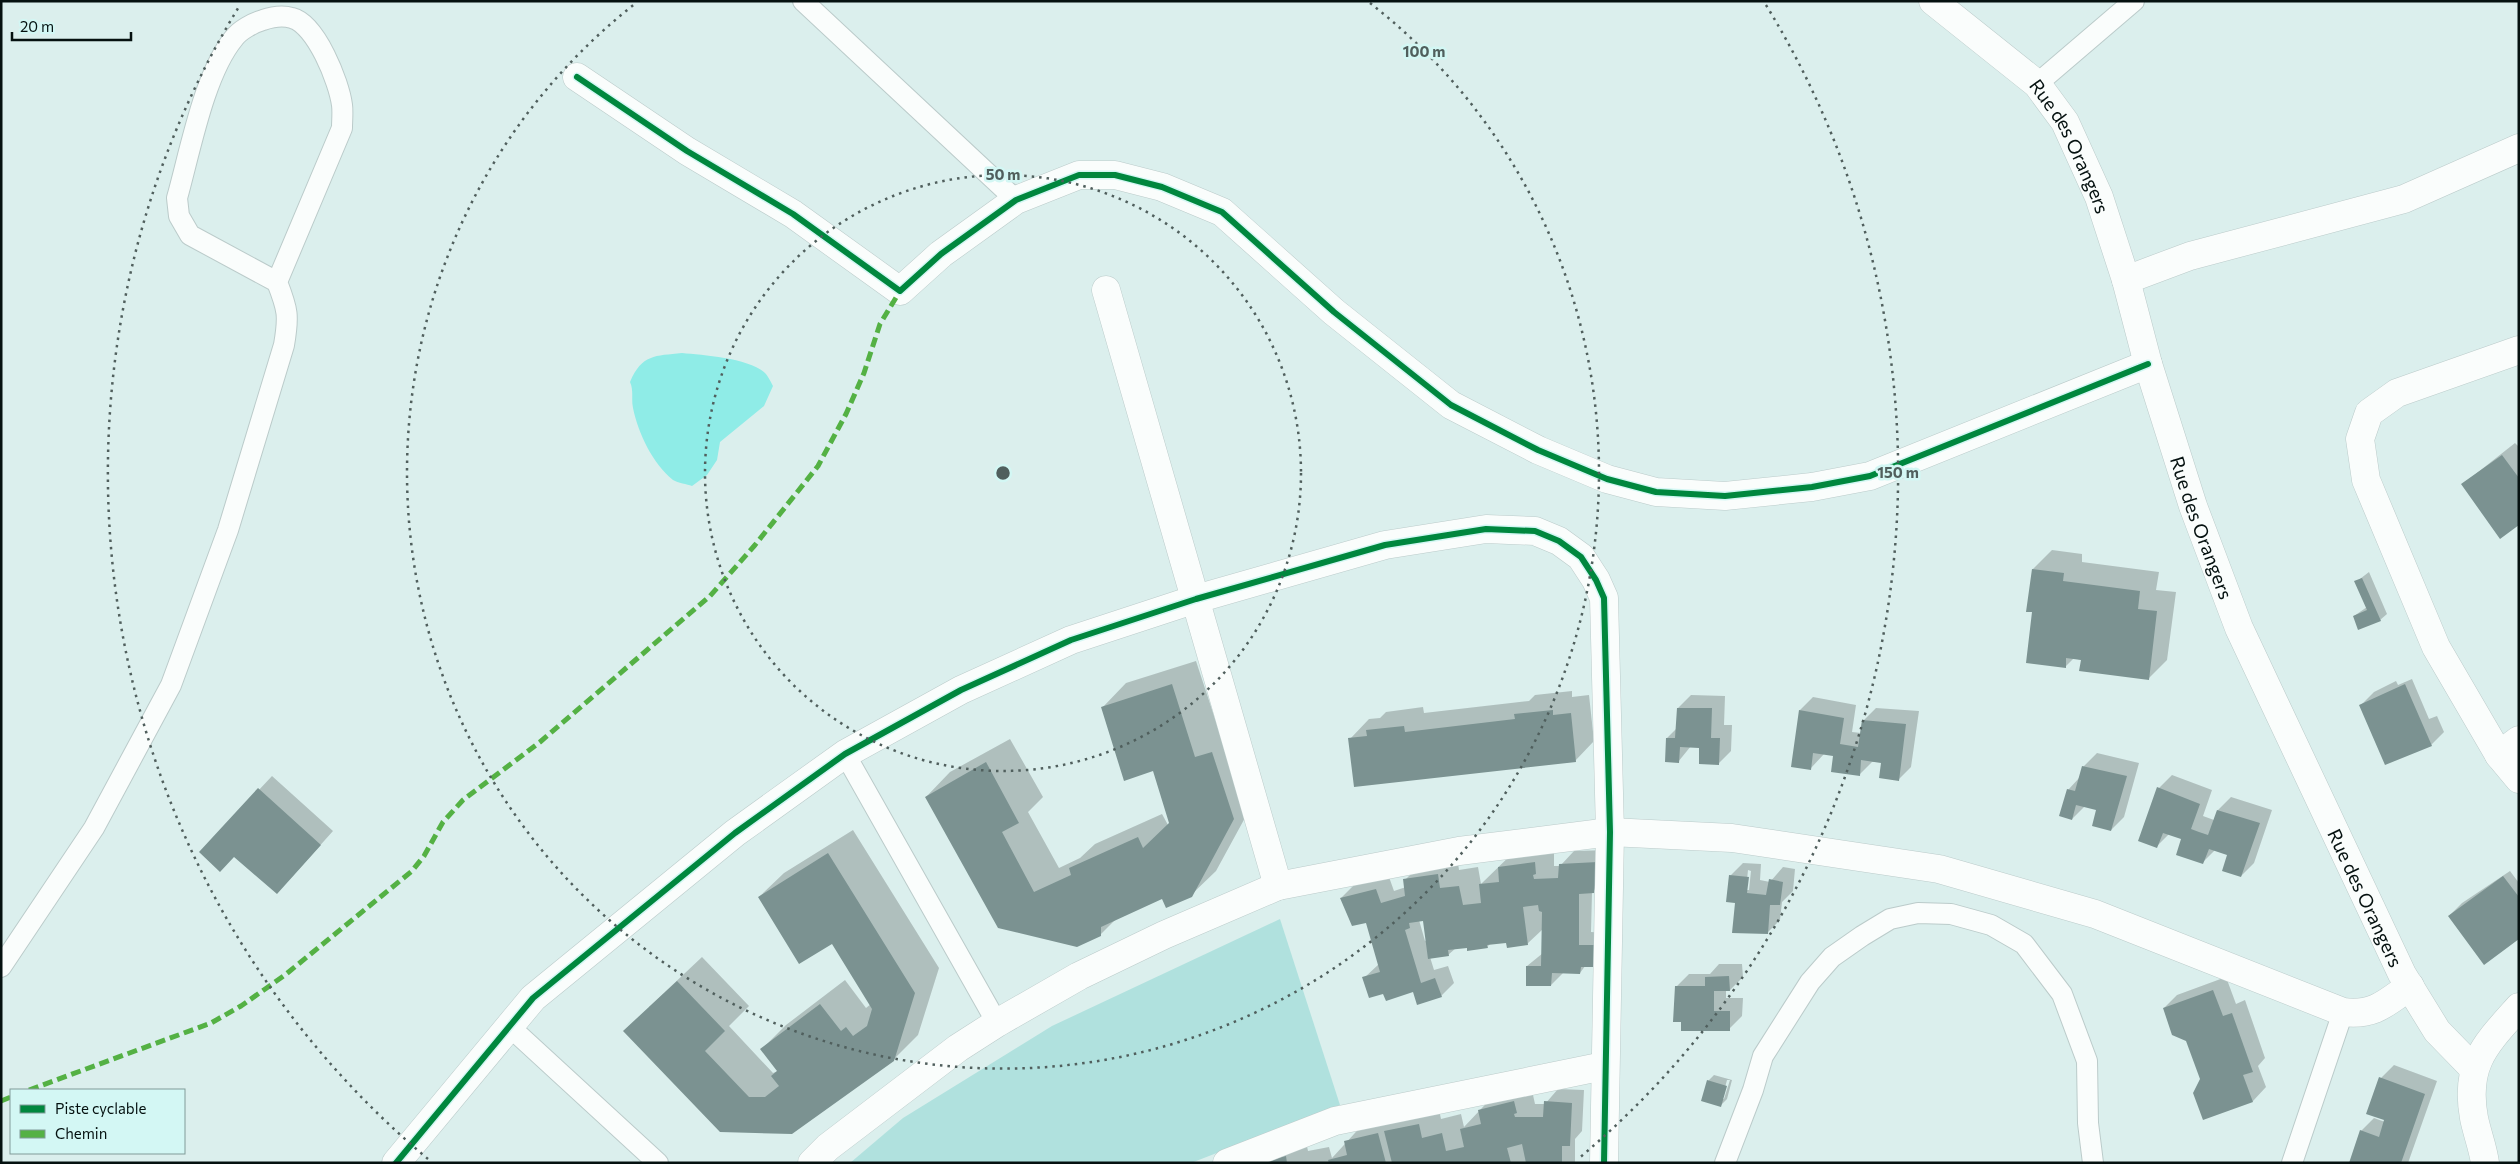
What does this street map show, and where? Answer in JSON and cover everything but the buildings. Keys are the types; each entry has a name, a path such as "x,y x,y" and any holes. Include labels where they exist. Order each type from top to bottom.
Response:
{"street":[{"name":"Rue des Orangers","path":"1948,6 2037,84 2065,122 2098,197 2126,280 2148,364 2201,532 2239,628 2368,902 2410,986 2436,1031 2474,1069"},
{"path":"577,77 687,151 793,214 900,291 941,254 1016,200 1079,175 1115,175 1162,187 1222,212 1334,312 1451,405 1547,454 1607,479 1656,492 1725,496 1812,486 1870,476 2148,364"},
{"path":"2126,280 2190,256 2404,199 2519,148"},
{"path":"1106,290 1278,886"},
{"path":"2519,350 2397,393 2369,413 2360,439 2366,480 2436,647 2509,748 2519,779"},
{"path":"396,1163 533,998 735,833 845,754 961,690 1071,640 1196,599 1385,545 1486,529 1535,531 1559,541 1581,557 1596,580 1604,598 1610,832 1604,1066 1604,1163"},
{"path":"812,1163 828,1147 950,1054 997,1023 1079,976 1164,935 1278,886 1459,851 1610,832 1732,838 1939,869 2095,914 2344,1012 2359,1014 2376,1010 2410,986"},
{"path":"2485,1163 2474,1119 2470,1088 2474,1069 2486,1045 2519,1006"},
{"path":"1227,1163 1335,1121 1604,1066"}],"lane":[{"path":"803,1 1016,200"},
{"path":"2037,84 2134,1"},
{"path":"1,967 94,828 171,685 228,530 284,345 288,319 286,305 277,282 190,235 179,216 177,198 214,70 234,37 253,23 273,16 294,18 309,30 320,46 336,82 342,105 342,128 277,282"},
{"path":"845,754 997,1023"},
{"path":"1725,1163 1753,1090 1763,1056 1810,982 1832,958 1862,936 1890,919 1918,913 1951,914 1991,925 2024,944 2062,994 2087,1061 2088,1123 2093,1163"},
{"path":"2292,1163 2344,1012"},
{"path":"509,1026 658,1163"}],"shaded area":[{"path":"1280,919 1340,1105 1191,1163 850,1163 903,1118 1052,1026"}],"water":[{"path":"682,353 725,358 748,364 765,373 773,386 764,406 720,442 717,460 707,475 692,486 673,480 659,466 647,447 635,418 630,382 639,366 650,358"}],"marked path":[{"path":"32,1089 211,1023 241,1006 285,975 412,871 424,856 443,822 463,800 540,742 710,596 755,545 818,466 846,414 864,373 880,324 900,291"},
{"path":"1,1101 10,1097"}],"cycle path":[{"path":"577,77 687,151 793,214 900,291 941,254 1016,200 1079,175 1115,175 1162,187 1222,212 1334,312 1451,405 1538,450 1607,479 1656,492 1725,496 1812,487 1870,476 2148,364"},
{"path":"396,1163 533,998 735,833 845,754 961,690 1071,640 1196,599 1385,545 1486,529 1535,531 1559,541 1581,557 1596,580 1604,598 1610,832 1604,1163"}]}
